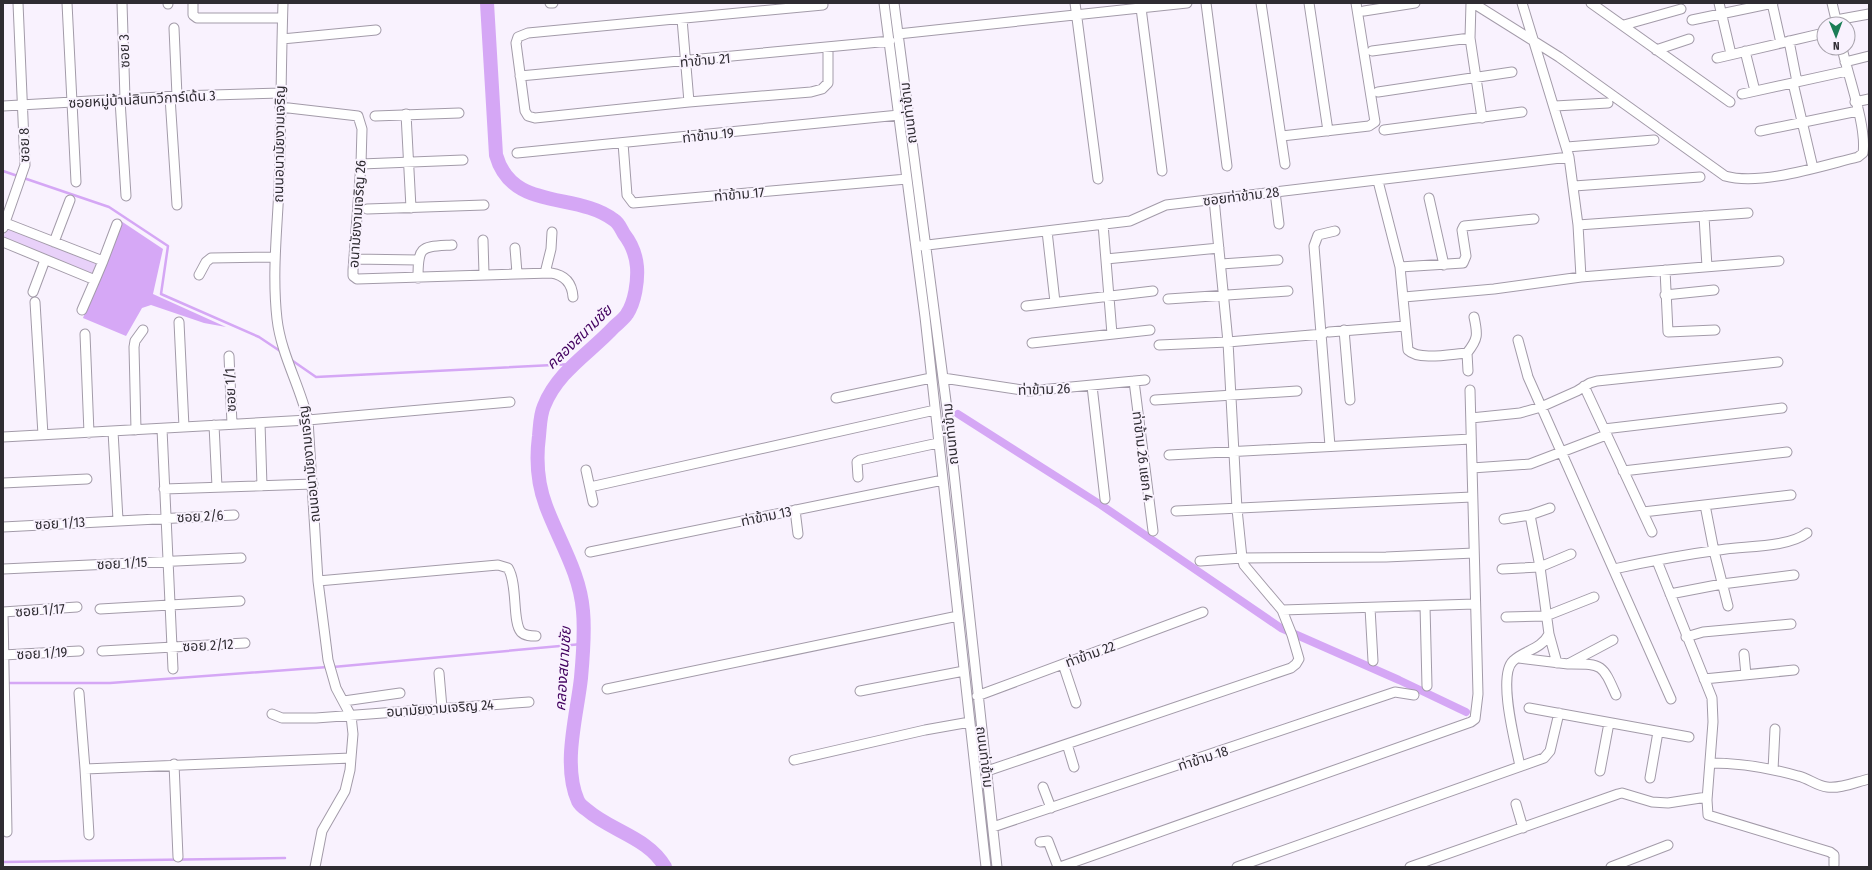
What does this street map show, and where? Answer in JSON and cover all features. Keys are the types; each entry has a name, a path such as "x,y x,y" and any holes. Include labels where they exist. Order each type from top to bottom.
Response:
{"street":[{"name":"ซอย 8","path":"4,224 24,169 23,106 18,3"},
{"path":"67,3 76,182"},
{"name":"ซอย 3","path":"122,3 126,196"},
{"path":"193,3 193,16 197,18 282,18"},
{"name":"ถนนอนามัยงามเจริญ","path":"283,3 275,257 275,299 278,331 303,400 308,420 318,581 328,660 336,688 351,716 353,734 352,758 345,791 322,831 315,867"},
{"name":"ถนนท่าข้าม","path":"884,3 907,179 944,378 966,574 977,696 987,771 997,867"},
{"name":"ถนนท่าข้าม","path":"894,3 920,246 931,378 986,867"},
{"path":"1075,3 1098,179"},
{"path":"898,34 1187,3"},
{"path":"1206,3 1227,166"},
{"path":"1261,3 1285,164"},
{"path":"1309,3 1328,131"},
{"path":"1282,136 1328,131 1373,124 1376,122 1356,3"},
{"path":"1364,11 1414,3"},
{"path":"1482,118 1470,38 1472,3 1535,41 1724,176 1747,179 1786,174 1858,157 1863,153 1867,144 1844,56"},
{"path":"1522,3 1567,146 1574,186 1581,277"},
{"path":"1591,3 1624,25 1656,50 1730,102"},
{"path":"1720,3 1731,54"},
{"path":"1692,20 1772,3 1785,42 1795,82 1802,122 1813,168"},
{"path":"1832,3 1835,16"},
{"path":"823,5 682,20 523,34 518,37 516,43 525,111 528,116 534,118 689,102 811,92 822,89 828,83 828,49"},
{"path":"1141,8 1162,171"},
{"path":"1624,25 1681,9"},
{"path":"1856,17 1869,14"},
{"path":"682,20 689,102"},
{"path":"174,28 177,205"},
{"path":"282,39 376,30"},
{"path":"1717,58 1816,35"},
{"path":"1372,51 1470,38"},
{"path":"1656,50 1689,39"},
{"name":"ท่าข้าม 21","path":"520,76 828,49 890,42"},
{"path":"1745,51 1755,91"},
{"path":"1742,94 1795,82 1846,66 1869,56"},
{"path":"1378,92 1512,72"},
{"name":"ซอยหมู่บ้าน่สินทวีการ์เด้น 3","path":"3,106 174,96 281,93"},
{"path":"1760,131 1802,122 1857,106 1869,99"},
{"path":"1555,106 1608,103"},
{"name":"อนามัยงามเจริญ 26","path":"280,107 358,116 362,129 353,276 357,280 517,273 560,274 568,280 572,288 573,297"},
{"path":"1384,130 1522,112"},
{"path":"374,116 459,113"},
{"path":"406,114 411,208"},
{"name":"ท่าข้าม 19","path":"517,153 899,115"},
{"path":"1567,146 1654,140"},
{"name":"ท่าข้าม 17","path":"623,143 627,195 633,203 907,179"},
{"name":"ซอยท่าข้าม 28","path":"920,246 1130,221 1155,208 1166,205 1378,181 1444,170 1569,157"},
{"path":"361,164 463,160"},
{"path":"1574,186 1700,177"},
{"path":"1378,181 1400,267 1408,350 1412,354 1420,356 1467,353"},
{"path":"1275,192 1279,224"},
{"path":"1429,198 1444,265"},
{"path":"987,771 1291,668 1296,664 1299,656 1282,610 1244,565 1242,558 1237,508 1228,342 1214,199"},
{"path":"54,242 70,200"},
{"path":"367,209 484,205"},
{"path":"1578,225 1748,213"},
{"path":"1704,216 1707,267"},
{"path":"1400,267 1463,263 1465,260 1462,230 1464,226 1534,219"},
{"path":"4,224 102,261"},
{"path":"82,310 117,224"},
{"path":"1103,224 1112,334"},
{"path":"1047,231 1055,302"},
{"path":"1330,446 1326,333 1314,246 1318,236 1335,231"},
{"path":"545,273 551,249 552,232"},
{"path":"483,240 484,274"},
{"path":"3,242 95,280"},
{"path":"418,278 418,255 425,248 452,245"},
{"path":"515,248 517,273"},
{"path":"1106,259 1219,248"},
{"path":"199,275 206,262 211,258 275,257"},
{"path":"354,259 418,260"},
{"path":"33,292 45,260"},
{"path":"1221,264 1278,260"},
{"path":"1404,297 1494,290 1581,277 1780,261"},
{"path":"1665,270 1665,295 1668,332 1715,330"},
{"path":"1665,295 1714,290"},
{"path":"1026,306 1153,291"},
{"path":"1168,299 1288,292"},
{"path":"35,302 43,435"},
{"path":"1468,371 1467,353 1475,343 1477,337 1474,317"},
{"path":"179,322 184,427"},
{"path":"1159,345 1228,342 1344,330 1405,326"},
{"path":"136,430 134,341 143,330"},
{"path":"1032,343 1150,330"},
{"path":"1344,330 1350,400"},
{"path":"85,334 89,433"},
{"path":"1518,340 1528,377 1671,699"},
{"name":"ซอย 1/1","path":"229,356 232,424"},
{"path":"1471,418 1512,415 1541,407 1597,381 1778,362"},
{"path":"836,398 931,378"},
{"name":"ท่าข้าม 26","path":"944,378 1012,390 1029,391 1146,380"},
{"name":"ท่าข้าม 26 แยก 4","path":"1134,381 1153,531"},
{"path":"1092,386 1105,499"},
{"path":"1584,386 1652,532"},
{"path":"1040,842 1048,841 1059,867 1476,719 1478,694 1470,390"},
{"path":"1155,400 1297,391"},
{"path":"3,437 308,420 510,402"},
{"path":"1472,468 1530,464 1605,432 1782,408"},
{"path":"590,487 935,410"},
{"path":"260,423 262,486"},
{"path":"214,425 217,487"},
{"path":"162,429 173,669"},
{"path":"113,432 118,520"},
{"path":"1169,455 1471,439"},
{"path":"858,477 856,467 857,462 860,460 938,443"},
{"path":"1623,471 1787,452"},
{"path":"586,470 593,502"},
{"path":"3,482 87,479"},
{"name":"ท่าข้าม 13","path":"590,552 943,480"},
{"path":"164,489 313,484"},
{"path":"1643,512 1791,495"},
{"path":"1176,511 1472,497"},
{"path":"1705,505 1714,551 1728,606"},
{"path":"1504,519 1530,515 1550,508"},
{"path":"796,510 798,534"},
{"name":"ซอย 2/6","path":"118,520 234,515"},
{"path":"1530,515 1540,567 1548,634 1553,646 1557,663"},
{"name":"ซอย 1/13","path":"3,527 118,520"},
{"path":"1614,569 1714,551 1786,542 1800,538 1807,533"},
{"path":"1200,561 1242,558 1386,557 1474,553"},
{"path":"1502,569 1540,567 1571,554"},
{"name":"ซอย 1/15","path":"3,569 241,558"},
{"path":"1657,561 1704,679 1713,706 1707,797 1708,815 1830,852 1834,855 1834,865"},
{"path":"318,581 498,565 508,568 510,572 513,581 518,624 521,631 527,636 536,636"},
{"path":"954,576 966,574"},
{"path":"1670,594 1722,584 1794,575"},
{"path":"1506,617 1546,616 1594,597"},
{"path":"100,609 240,601"},
{"path":"1282,610 1475,604"},
{"path":"1425,606 1427,686"},
{"name":"ซอย 1/17","path":"3,612 76,607"},
{"path":"1370,608 1373,661"},
{"path":"3,612 5,676 4,783 7,832"},
{"name":"ท่าข้าม 22","path":"977,696 1203,612"},
{"path":"607,689 958,616"},
{"path":"1686,637 1703,632 1791,624"},
{"path":"1520,766 1508,702 1509,668 1514,660 1540,646 1545,641 1548,634"},
{"path":"1568,664 1613,640"},
{"name":"ซอย 2/12","path":"102,651 245,643"},
{"name":"ซอย 1/19","path":"4,655 79,651"},
{"path":"1744,654 1746,675"},
{"path":"1518,658 1599,666 1608,676 1616,695"},
{"path":"1063,664 1076,703"},
{"path":"1704,679 1794,670"},
{"path":"860,691 964,671"},
{"path":"439,673 442,708"},
{"name":"ท่าข้าม 18","path":"992,827 1395,692 1414,695"},
{"path":"79,693 89,835"},
{"path":"344,701 400,693"},
{"name":"อนามัยงามเจริญ 24","path":"272,714 282,718 294,719 529,702"},
{"path":"1529,708 1689,737"},
{"path":"1237,867 1544,758 1548,754 1559,713"},
{"path":"794,760 925,730 970,722"},
{"path":"1600,771 1609,723"},
{"path":"1773,770 1775,729"},
{"path":"1650,778 1658,732"},
{"path":"1067,744 1074,767"},
{"path":"85,769 174,764 352,758"},
{"path":"1710,763 1749,766 1773,770 1799,776 1825,787 1838,786 1869,779"},
{"path":"174,764 178,857"},
{"path":"1043,787 1051,808"},
{"path":"1410,867 1622,793 1652,802 1668,803 1707,797"},
{"path":"1516,804 1523,828"},
{"path":"1611,867 1668,845"}],"shaded area":[{"path":"121,221 163,249 153,294 226,327 204,323 151,305 142,308 126,336 83,318"},
{"path":"8,226 98,263 93,275 3,238"}],"waterway":[{"name":"คลองสนามชัย","path":"487,3 496,155 504,173 516,185 530,193 599,211 616,221 629,241 636,258 637,273 634,298 627,314 566,372 557,383 544,406 540,421 538,463 539,481 543,498 578,583 584,619 582,670 572,740 571,772 573,787 578,801 582,806 607,824 640,842 658,857 665,867"},
{"path":"3,171 109,207 168,246 161,294 259,337 283,353"},
{"path":"290,359 316,377 573,364"},
{"path":"958,414 1101,505 1281,628 1399,680 1466,712"},
{"path":"333,667 582,644"},
{"path":"5,683 110,683 328,667"},
{"path":"3,862 285,858"}]}
